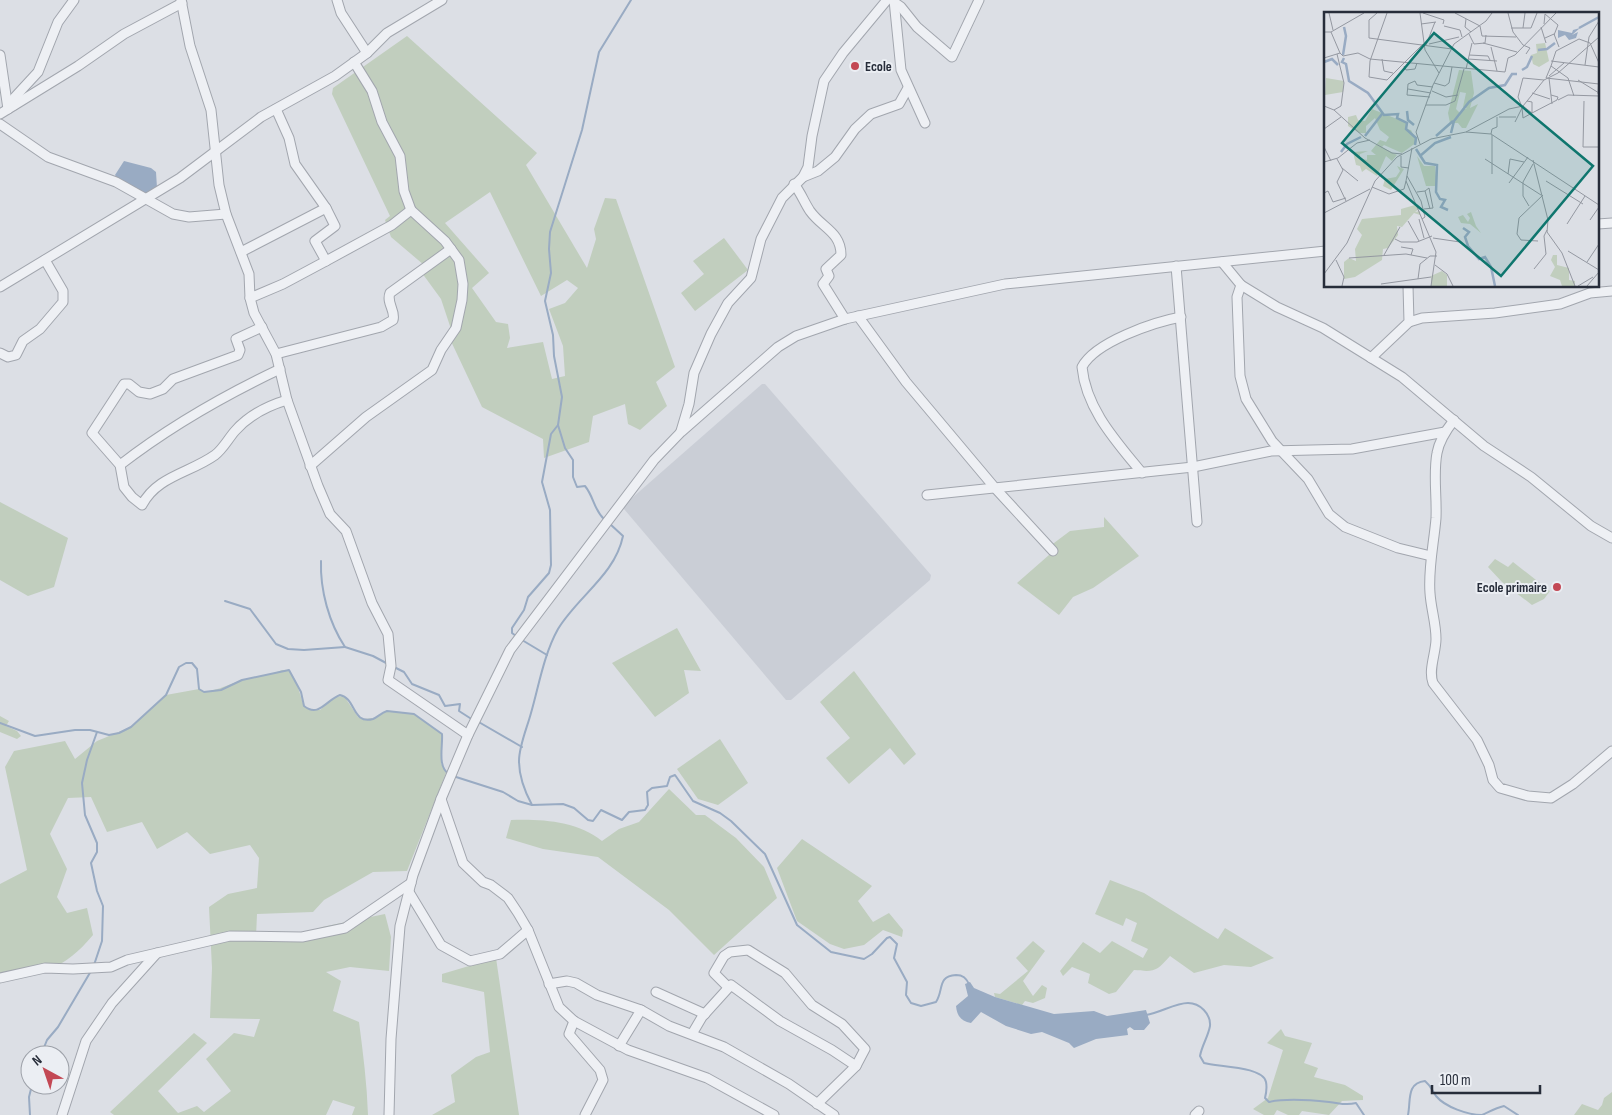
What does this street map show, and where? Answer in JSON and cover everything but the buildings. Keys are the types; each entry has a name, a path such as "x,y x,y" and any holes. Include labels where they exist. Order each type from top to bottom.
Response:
{"street":[{"path":"7,109 14,98 38,72 58,22 74,0"},
{"path":"337,0 341,13 367,53"},
{"path":"0,287 145,200 217,152 261,118 354,62 367,53 387,33 442,0"},
{"path":"892,1 901,7 917,27 952,57 979,0"},
{"path":"892,1 901,70 925,123"},
{"path":"803,177 810,160 812,136 824,81 843,53 892,1"},
{"path":"7,109 152,17 181,2 190,46 211,110 217,152 217,169 226,214 249,274 250,298 254,313 276,354 288,400 310,466 330,514 343,526 349,537 372,603 388,634 392,666 388,680 468,735"},
{"path":"0,55 7,109"},
{"path":"310,466 366,417 432,370 441,350 456,328 462,300 462,270 459,260 445,241 412,210 404,191 400,156 382,122 372,91 354,62"},
{"path":"681,432 689,404 694,372 728,302 751,278 761,239 782,198 803,177 818,171 835,157 855,129 871,114 899,104 908,88"},
{"path":"276,109 289,138 295,164 326,208 335,228 315,241 326,261"},
{"path":"0,124 48,157 116,182 173,214 181,216 208,216 226,214"},
{"path":"794,184 803,195 810,212 835,235 841,247 841,255 828,267 829,276 823,284 845,319"},
{"path":"241,252 326,208"},
{"path":"250,298 284,284 392,225 412,210"},
{"path":"276,354 381,327 393,320 394,316 389,300 390,293 451,249"},
{"path":"389,1115 390,1039 400,926 410,887 441,799 452,777 468,735 510,650 654,460 681,432 778,347 796,336 845,319 1005,284 1324,251"},
{"path":"0,353 8,357 16,355 23,342 40,329 63,302 63,291 45,260"},
{"path":"1222,262 1241,285 1277,307 1323,328 1402,377 1484,446 1531,477 1591,526 1612,538"},
{"path":"1176,266 1197,522"},
{"path":"1241,285 1237,297 1240,376 1246,399 1280,451 1308,479 1329,514 1345,527 1398,548 1431,556"},
{"path":"1408,288 1409,322"},
{"path":"1371,358 1409,322 1422,318 1495,314 1551,305 1590,293 1612,290"},
{"path":"858,316 906,382 995,488 1053,551"},
{"path":"1142,473 1098,416 1085,387 1082,367 1090,357 1138,329 1164,320 1181,318"},
{"path":"262,328 236,339 240,350 238,355 173,379 157,392 143,393 126,383 120,386 92,433 120,465 124,487 142,505 148,495 165,481 219,452 234,432 253,415 274,404 288,400"},
{"path":"120,465 167,430 205,410 240,387 280,370"},
{"path":"1454,420 1445,432 1437,452 1436,518 1431,556 1430,593 1436,640 1430,676 1477,740 1496,786 1528,796 1551,798 1573,784 1612,751"},
{"path":"927,495 1193,468 1280,451 1352,449 1445,432"},
{"path":"441,799 463,863 483,882 491,885 508,898 528,930 559,1006 574,1021 619,1046 707,1078 774,1115"},
{"path":"410,887 441,945 470,961 500,954 528,930"},
{"path":"0,978 45,968 73,970 111,967 127,960 230,936 302,937 345,928 410,887"},
{"path":"817,1104 856,1066 866,1049 842,1024 812,1005 785,973 748,950 730,952 724,956 714,973 728,986 733,986 780,1021 832,1050 856,1066"},
{"path":"62,1115 86,1042 112,1003 157,953"},
{"path":"549,984 568,981 576,983 597,995 640,1010 669,1026 724,1047 759,1066 834,1115"},
{"path":"692,1034 705,1014 728,986"},
{"path":"656,992 705,1014"},
{"path":"619,1046 640,1010"},
{"path":"574,1021 569,1034 600,1070 603,1080 585,1115"}],"shaded area":[{"path":"762,384 765,384 931,575 930,580 791,700 786,700 624,509 624,505"}],"green space":[{"path":"407,36 537,153 526,165 587,268 596,239 594,229 605,198 616,199 675,367 656,382 667,406 640,430 628,424 625,404 593,416 589,442 544,458 543,439 482,407 449,337 452,332 441,299 422,273 424,265 391,237 385,220 390,216 332,94 333,88","holes":["490,192 541,296 567,280 578,288 565,303 549,309 563,346 565,376 552,379 543,342 507,348 510,338 508,324 496,322 472,288 489,273 445,223"]},
{"path":"724,238 748,270 695,311 681,293 704,274 693,261"},
{"path":"0,502 68,538 54,587 28,596 0,580"},
{"path":"1104,517 1139,556 1093,588 1073,597 1059,615 1017,583 1049,555 1056,553 1050,546 1070,531 1104,527"},
{"path":"1495,559 1508,567 1513,562 1550,591 1544,599 1532,605 1502,582 1488,567"},
{"path":"677,628 701,671 684,670 689,693 655,717 612,663"},
{"path":"282,670 289,670 292,674 304,706 309,710 320,710 335,697 344,696 358,717 362,719 375,718 387,711 414,714 442,734 441,763 446,773 407,871 373,872 324,900 313,912 257,914 256,937 304,934 322,927 385,914 391,937 389,971 350,967 326,972 341,981 333,1011 359,1022 368,1115 352,1115 355,1107 333,1100 326,1115 114,1115 110,1112 194,1033 207,1043 158,1091 178,1113 197,1106 204,1112 231,1091 206,1059 234,1033 254,1037 260,1019 210,1018 212,968 209,907 228,894 257,888 259,858 250,845 210,854 187,832 157,849 142,822 107,832 91,797 68,798 50,834 67,869 57,897 67,913 87,908 93,935 72,956 52,968 29,975 0,980 0,884 27,870 5,767 14,751 65,741 75,759 97,741 131,727 166,695 199,689 204,692 209,691"},
{"path":"854,671 916,754 904,765 890,748 849,784 826,758 850,738 820,702"},
{"path":"0,716 9,721 6,726 17,731 21,736 17,739 0,732"},
{"path":"720,739 748,783 718,805 698,799 677,769"},
{"path":"669,789 696,815 705,815 736,838 764,867 777,898 714,955 669,910 598,857 543,849 506,838 511,820 535,820 570,825 592,834 602,841 619,829 639,822"},
{"path":"802,839 872,886 858,901 873,922 889,913 903,930 902,937 883,930 864,945 844,949 830,944 797,921 777,868"},
{"path":"1110,880 1144,893 1218,939 1225,928 1274,958 1251,967 1224,965 1194,973 1170,956 1154,970 1134,970 1116,992 1109,994 1088,983 1090,974 1072,967 1063,976 1060,971 1083,942 1100,953 1112,941 1143,958 1148,949 1131,941 1137,923 1126,918 1123,926 1095,914"},
{"path":"1033,941 1045,951 1023,981 1033,996 1042,985 1047,988 1045,998 1033,1003 1025,1001 1022,1005 995,997 994,993 1000,994 1028,971 1016,958"},
{"path":"496,958 519,1115 432,1115 455,1102 451,1075 476,1057 490,1052 484,992 442,982 442,974"},
{"path":"1281,1029 1285,1036 1312,1043 1304,1063 1318,1068 1314,1077 1345,1085 1363,1096 1363,1100 1342,1101 1329,1115 1302,1111 1299,1115 1288,1115 1277,1110 1274,1115 1264,1115 1253,1109 1268,1098 1283,1050 1267,1043"},
{"path":"1612,1092 1612,1115 1574,1115 1582,1104 1598,1110 1604,1098"}],"water":[{"path":"124,161 151,168 156,172 157,188 146,195 117,178 115,175"},
{"path":"970,982 974,988 995,997 1054,1014 1094,1011 1107,1016 1146,1010 1150,1023 1144,1030 1134,1030 1130,1027 1127,1029 1128,1035 1096,1039 1074,1048 1069,1043 1042,1032 1031,1034 1006,1026 981,1012 971,1023 965,1021 957,1013 956,1006 968,996 965,984"}],"waterway":[{"path":"604,519 598,512 585,486 577,487 573,477 573,460 565,448 558,425 562,397 554,356 553,335 545,301 551,273 550,232 582,130 599,52 631,0"},
{"path":"516,636 512,633 512,628 524,610 528,597 549,573 551,565 550,510 542,482 551,434 558,425"},
{"path":"532,805 520,772 519,755 545,659 553,639 566,617 604,574 619,550 623,536 610,524"},
{"path":"321,561 324,595 330,617 339,638 345,647 373,656 388,664"},
{"path":"225,601 250,609 276,644 288,649 304,650 345,647"},
{"path":"522,640 547,655"},
{"path":"0,723 35,736 75,730 90,730 109,735 119,733 131,727 166,695 179,667 186,663 192,663 197,669 199,689 204,692 221,690 242,680 289,670 301,692 304,706 309,709 318,709 340,695 345,697 358,715 366,720 373,719 387,711 414,714 442,734 441,756 445,771 449,774"},
{"path":"394,667 404,672 412,684 439,695 445,706 460,704 459,711 473,720"},
{"path":"477,721 522,747"},
{"path":"94,965 102,941 103,906 97,891 91,863 97,852 97,843 85,815 82,783 87,760 97,732"},
{"path":"453,776 503,792 518,801 532,805 563,804 574,808 588,820 593,821 601,810 622,820 629,812 645,810 648,805 647,792 652,788 667,786 670,777 675,775 693,801 720,813 731,821 765,854 797,925 831,952 864,959 890,937 897,944 894,958 907,982 906,995 911,1003 921,1006 936,1002 943,981 950,976 962,976 969,984"},
{"path":"45,1045 58,1027 91,971"},
{"path":"1146,1015 1183,1003 1197,1005 1207,1013 1210,1022 1200,1056 1204,1063 1239,1068 1257,1073 1266,1082 1265,1098 1269,1102 1299,1100 1346,1104 1356,1103 1364,1115"},
{"path":"1408,1115 1412,1089 1419,1082 1425,1081 1440,1100 1457,1110 1482,1115 1504,1106 1518,1115"},
{"path":"30,1095 30,1115"}],"place":[{"name":"Ecole","path":"855,66"},
{"name":"Ecole primaire","path":"1557,587"}]}
